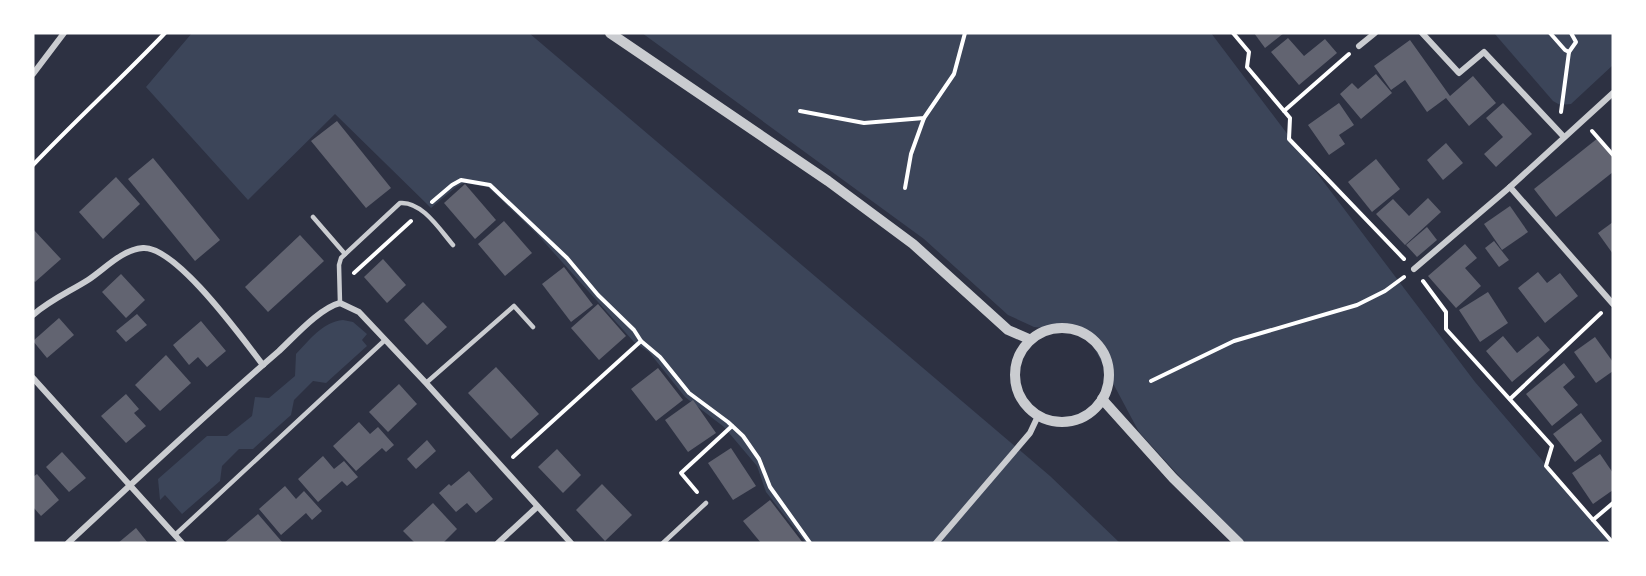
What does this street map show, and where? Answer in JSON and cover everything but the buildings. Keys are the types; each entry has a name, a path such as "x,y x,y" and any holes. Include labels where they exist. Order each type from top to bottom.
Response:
{"street":[{"path":"33,74 64,33"},
{"path":"610,33 828,181 904,237 1008,330 1029,339"},
{"path":"1359,46 1375,33"},
{"path":"1422,33 1459,73 1484,52 1564,137"},
{"path":"1414,269 1510,187 1613,93"},
{"path":"1510,187 1612,303"},
{"path":"33,315 51,300 89,280 119,257 132,250 145,248 168,256 189,276 263,364"},
{"path":"68,543 263,364 326,309 340,303 359,312 571,543"},
{"path":"1059,327 1076,330 1092,338 1103,351 1109,366 1107,391 1096,407 1072,422 1055,422 1038,416 1025,405 1017,390 1014,373 1018,357 1029,339 1059,327"},
{"path":"33,378 182,543"},
{"path":"1102,399 1173,478 1239,543"},
{"path":"936,543 1030,433 1038,416"},
{"path":"498,543 537,507"}],"lane":[{"path":"340,303 341,258 400,203 414,205 453,245"},
{"path":"313,216 345,254"},
{"path":"426,383 514,306 533,327"},
{"path":"175,535 385,340"},
{"path":"663,543 706,502"}],"path":[{"path":"33,165 69,126 123,77 165,33"},
{"path":"905,188 911,154 924,118 954,74 964,33"},
{"path":"1233,33 1249,52 1247,67 1290,118 1289,139 1414,269 1446,312 1446,329 1552,446 1546,466 1613,543"},
{"path":"1550,33 1569,52"},
{"path":"1561,112 1569,52 1576,42 1571,33"},
{"path":"1284,111 1348,55"},
{"path":"800,111 864,123 899,122 924,118"},
{"path":"1582,120 1613,155"},
{"path":"339,274 352,274 457,182 475,181 490,185 567,258 598,295 634,330 641,341 660,357 689,393 732,426 753,450 759,459 770,488 810,543"},
{"path":"1151,381 1234,341 1357,305 1385,291 1414,269"},
{"path":"1510,399 1612,303"},
{"path":"501,467 641,341"},
{"path":"706,502 681,473 732,426"},
{"path":"1593,520 1613,503"}],"shaded area":[{"path":"192,33 529,33 1050,476 1120,543 806,543 766,492 757,466 724,427 685,397 649,352 634,342 536,233 488,187 464,183 431,208 335,114 248,200 146,87"},
{"path":"642,33 1211,33 1475,382 1613,543 1243,543 1139,432 1092,344 1075,331 1034,327 1008,315 924,239"},
{"path":"1494,33 1613,33 1613,65 1571,104 1560,105 1553,101"},
{"path":"343,320 353,322 367,334 362,340 367,346 326,383 313,381 294,400 291,415 253,449 239,449 222,466 220,481 182,514 165,495 160,500 158,479 207,436 227,436 252,416 255,397 269,398 295,376 296,354 323,328"}]}
